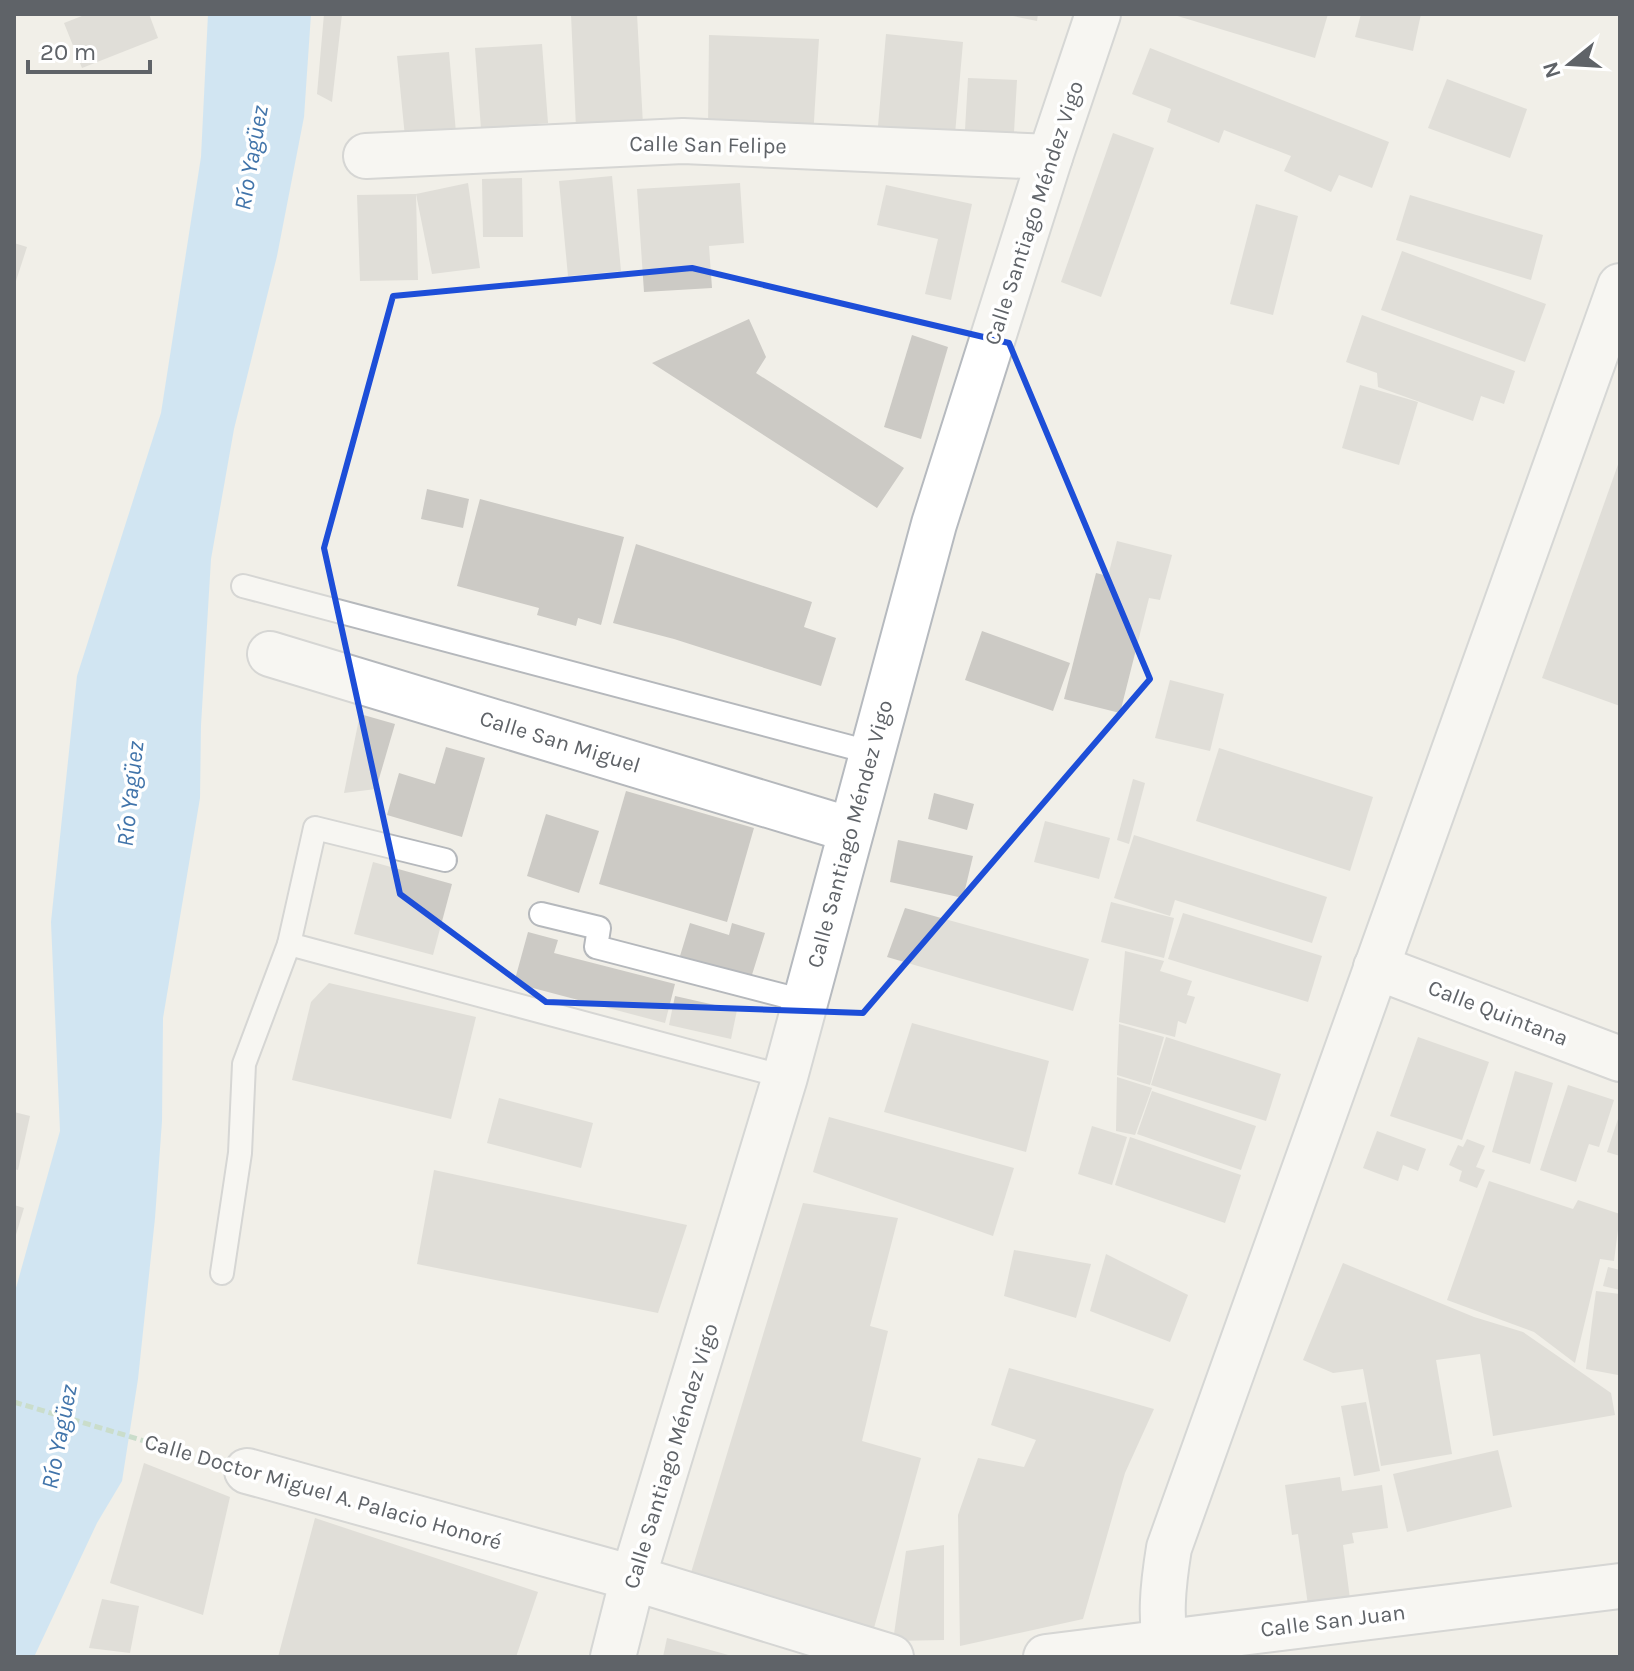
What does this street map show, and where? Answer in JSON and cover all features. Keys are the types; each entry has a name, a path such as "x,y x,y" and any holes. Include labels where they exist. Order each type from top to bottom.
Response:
{"street":[{"name":"Calle Santiago Méndez Vigo","path":"613,1657 633,1578 785,1077 934,524 1098,14"},
{"name":"Calle San Felipe","path":"366,156 683,141 1050,157"},
{"path":"1166,1649 1161,1599 1169,1548 1620,286"},
{"name":"Calle San Miguel","path":"270,654 851,830"},
{"name":"Calle Quintana","path":"1376,967 1620,1059"},
{"name":"Calle Doctor Miguel A. Palacio Honoré","path":"247,1471 633,1578"},
{"path":"633,1578 891,1657"},
{"name":"Calle San Juan","path":"1046,1657 1166,1649 1620,1586"}],"lane":[{"path":"243,586 873,753"},
{"path":"222,1273 240,1153 244,1064 289,944 315,828 445,860"},
{"path":"541,914 599,928 596,947 804,1001"},
{"path":"289,944 785,1077"}],"path":[{"name":"Calle Doctor Miguel A. Palacio Honoré","path":"14,1402 247,1471"}],"highlighted area":[{"path":"692,268 1009,343 1150,679 863,1013 546,1002 400,894 324,548 393,296"}],"water":[{"name":"Río Yagüez","path":"208,14 311,14 304,117 277,256 234,429 211,559 200,798 163,1018 162,1121 155,1218 138,1379 122,1481 97,1523 34,1657 14,1657 14,1295 60,1131 51,922 77,676 161,413 201,157"}],"building":[{"path":"87,14 149,14 158,38 82,68 64,23"},
{"path":"324,14 342,14 332,102 317,94"},
{"path":"571,14 637,14 643,125 576,128"},
{"path":"1003,14 1038,14 1037,21"},
{"path":"1171,14 1328,14 1315,58"},
{"path":"1361,14 1421,14 1413,51 1355,37"},
{"path":"886,34 963,42 955,134 878,126"},
{"path":"709,35 819,39 813,137 708,129"},
{"path":"542,44 548,123 481,129 475,48"},
{"path":"1150,48 1389,142 1372,188 1339,175 1331,192 1284,171 1291,156 1224,130 1219,143 1167,122 1171,109 1132,94"},
{"path":"449,52 456,133 405,137 397,56"},
{"path":"968,78 1017,80 1014,132 965,130"},
{"path":"1447,79 1527,109 1510,158 1428,128"},
{"path":"1113,133 1154,148 1101,297 1061,282"},
{"path":"612,176 621,271 568,276 559,181"},
{"path":"522,178 523,237 483,237 482,179"},
{"path":"468,183 480,268 432,274 416,194"},
{"path":"740,183 744,243 709,246 712,288 644,292 637,189"},
{"path":"886,185 972,204 951,300 925,294 938,239 877,225"},
{"path":"416,194 418,280 360,281 357,195"},
{"path":"1410,195 1543,235 1531,280 1396,240"},
{"path":"1256,204 1298,216 1273,315 1230,304"},
{"path":"14,243 27,247 15,284 14,284"},
{"path":"1402,251 1546,304 1525,362 1381,310"},
{"path":"1362,315 1515,371 1504,404 1481,396 1473,421 1378,387 1377,373 1346,362"},
{"path":"749,319 766,357 756,373 904,468 877,508 652,363"},
{"path":"912,335 948,347 921,439 884,427"},
{"path":"1360,385 1418,402 1399,465 1342,448"},
{"path":"1620,459 1620,706 1542,678"},
{"path":"427,489 469,499 463,528 421,519"},
{"path":"480,499 624,537 601,625 578,618 576,626 537,615 539,608 457,586"},
{"path":"1117,541 1172,555 1160,600 1149,598 1120,713 1064,699 1096,573 1108,576"},
{"path":"636,544 812,602 804,627 836,638 821,686 613,623"},
{"path":"982,631 1070,663 1053,711 965,680"},
{"path":"1170,680 1224,694 1210,751 1155,738"},
{"path":"360,714 395,724 376,789 344,793"},
{"path":"446,747 485,758 462,837 387,815 399,773 435,784"},
{"path":"1219,748 1373,797 1350,871 1196,821"},
{"path":"1133,779 1145,783 1129,844 1117,840"},
{"path":"626,791 754,828 727,922 599,884"},
{"path":"934,793 974,804 967,830 928,819"},
{"path":"546,814 599,831 579,893 527,876"},
{"path":"1045,821 1110,838 1099,879 1034,862"},
{"path":"1134,835 1327,897 1312,943 1175,900 1170,916 1114,898"},
{"path":"898,840 973,856 963,898 890,882"},
{"path":"373,862 452,884 433,955 354,934"},
{"path":"1111,902 1174,918 1164,958 1101,942"},
{"path":"905,908 1089,959 1073,1011 887,957"},
{"path":"1183,913 1322,956 1308,1002 1168,959"},
{"path":"690,923 729,935 732,923 765,933 751,978 680,956"},
{"path":"528,932 558,940 554,953 675,984 665,1023 514,983"},
{"path":"1125,951 1164,961 1160,971 1192,981 1187,995 1195,997 1186,1024 1178,1021 1175,1037 1119,1022"},
{"path":"329,983 476,1017 451,1119 292,1080 311,1002"},
{"path":"675,996 737,1010 731,1039 669,1025"},
{"path":"912,1023 1049,1061 1026,1152 884,1112"},
{"path":"1119,1024 1164,1037 1150,1085 1117,1075"},
{"path":"1166,1037 1281,1074 1266,1121 1151,1085"},
{"path":"1418,1037 1489,1062 1462,1140 1390,1116"},
{"path":"1515,1071 1553,1083 1530,1164 1492,1152"},
{"path":"1117,1077 1152,1088 1135,1135 1116,1131"},
{"path":"1568,1085 1614,1100 1599,1147 1589,1144 1576,1182 1540,1170"},
{"path":"1152,1091 1256,1126 1241,1170 1137,1134"},
{"path":"499,1098 593,1123 581,1168 487,1143"},
{"path":"14,1112 30,1116 18,1170 14,1169"},
{"path":"1620,1113 1620,1156 1607,1152"},
{"path":"829,1117 1014,1168 993,1236 813,1172"},
{"path":"1092,1126 1127,1137 1112,1185 1078,1174"},
{"path":"1377,1131 1426,1149 1418,1171 1403,1165 1398,1181 1363,1168"},
{"path":"1130,1137 1241,1175 1225,1223 1115,1185"},
{"path":"1467,1139 1485,1146 1476,1167 1485,1170 1477,1188 1459,1181 1462,1171 1449,1165 1458,1145 1463,1147"},
{"path":"434,1170 687,1225 658,1313 417,1264"},
{"path":"1489,1181 1573,1209 1578,1200 1620,1214 1614,1261 1600,1259 1575,1363 1534,1332 1447,1300"},
{"path":"803,1203 898,1218 870,1326 888,1331 862,1441 921,1458 874,1628 690,1576"},
{"path":"14,1205 24,1208 15,1238 14,1238"},
{"path":"1014,1250 1091,1264 1076,1318 1004,1296"},
{"path":"1106,1254 1188,1295 1170,1342 1090,1311"},
{"path":"1343,1263 1474,1317 1523,1332 1611,1393 1615,1415 1493,1436 1480,1354 1436,1360 1452,1454 1381,1466 1363,1369 1333,1373 1303,1360"},
{"path":"1608,1267 1620,1270 1620,1290 1603,1286"},
{"path":"1596,1291 1620,1294 1618,1375 1586,1369"},
{"path":"1009,1368 1154,1409 1125,1473 1083,1619 960,1646 958,1515 978,1458 1024,1467 1036,1440 991,1425"},
{"path":"1366,1402 1380,1471 1354,1476 1341,1406"},
{"path":"1498,1450 1512,1507 1407,1532 1393,1474"},
{"path":"144,1463 230,1497 203,1615 110,1583"},
{"path":"1340,1477 1342,1491 1382,1485 1388,1528 1352,1533 1354,1543 1343,1545 1350,1599 1308,1605 1298,1534 1292,1535 1285,1485"},
{"path":"315,1518 538,1592 516,1657 278,1657"},
{"path":"944,1545 944,1640 893,1641 906,1551"},
{"path":"102,1599 139,1606 130,1653 89,1648"},
{"path":"667,1638 732,1656 732,1657 663,1657"}]}
